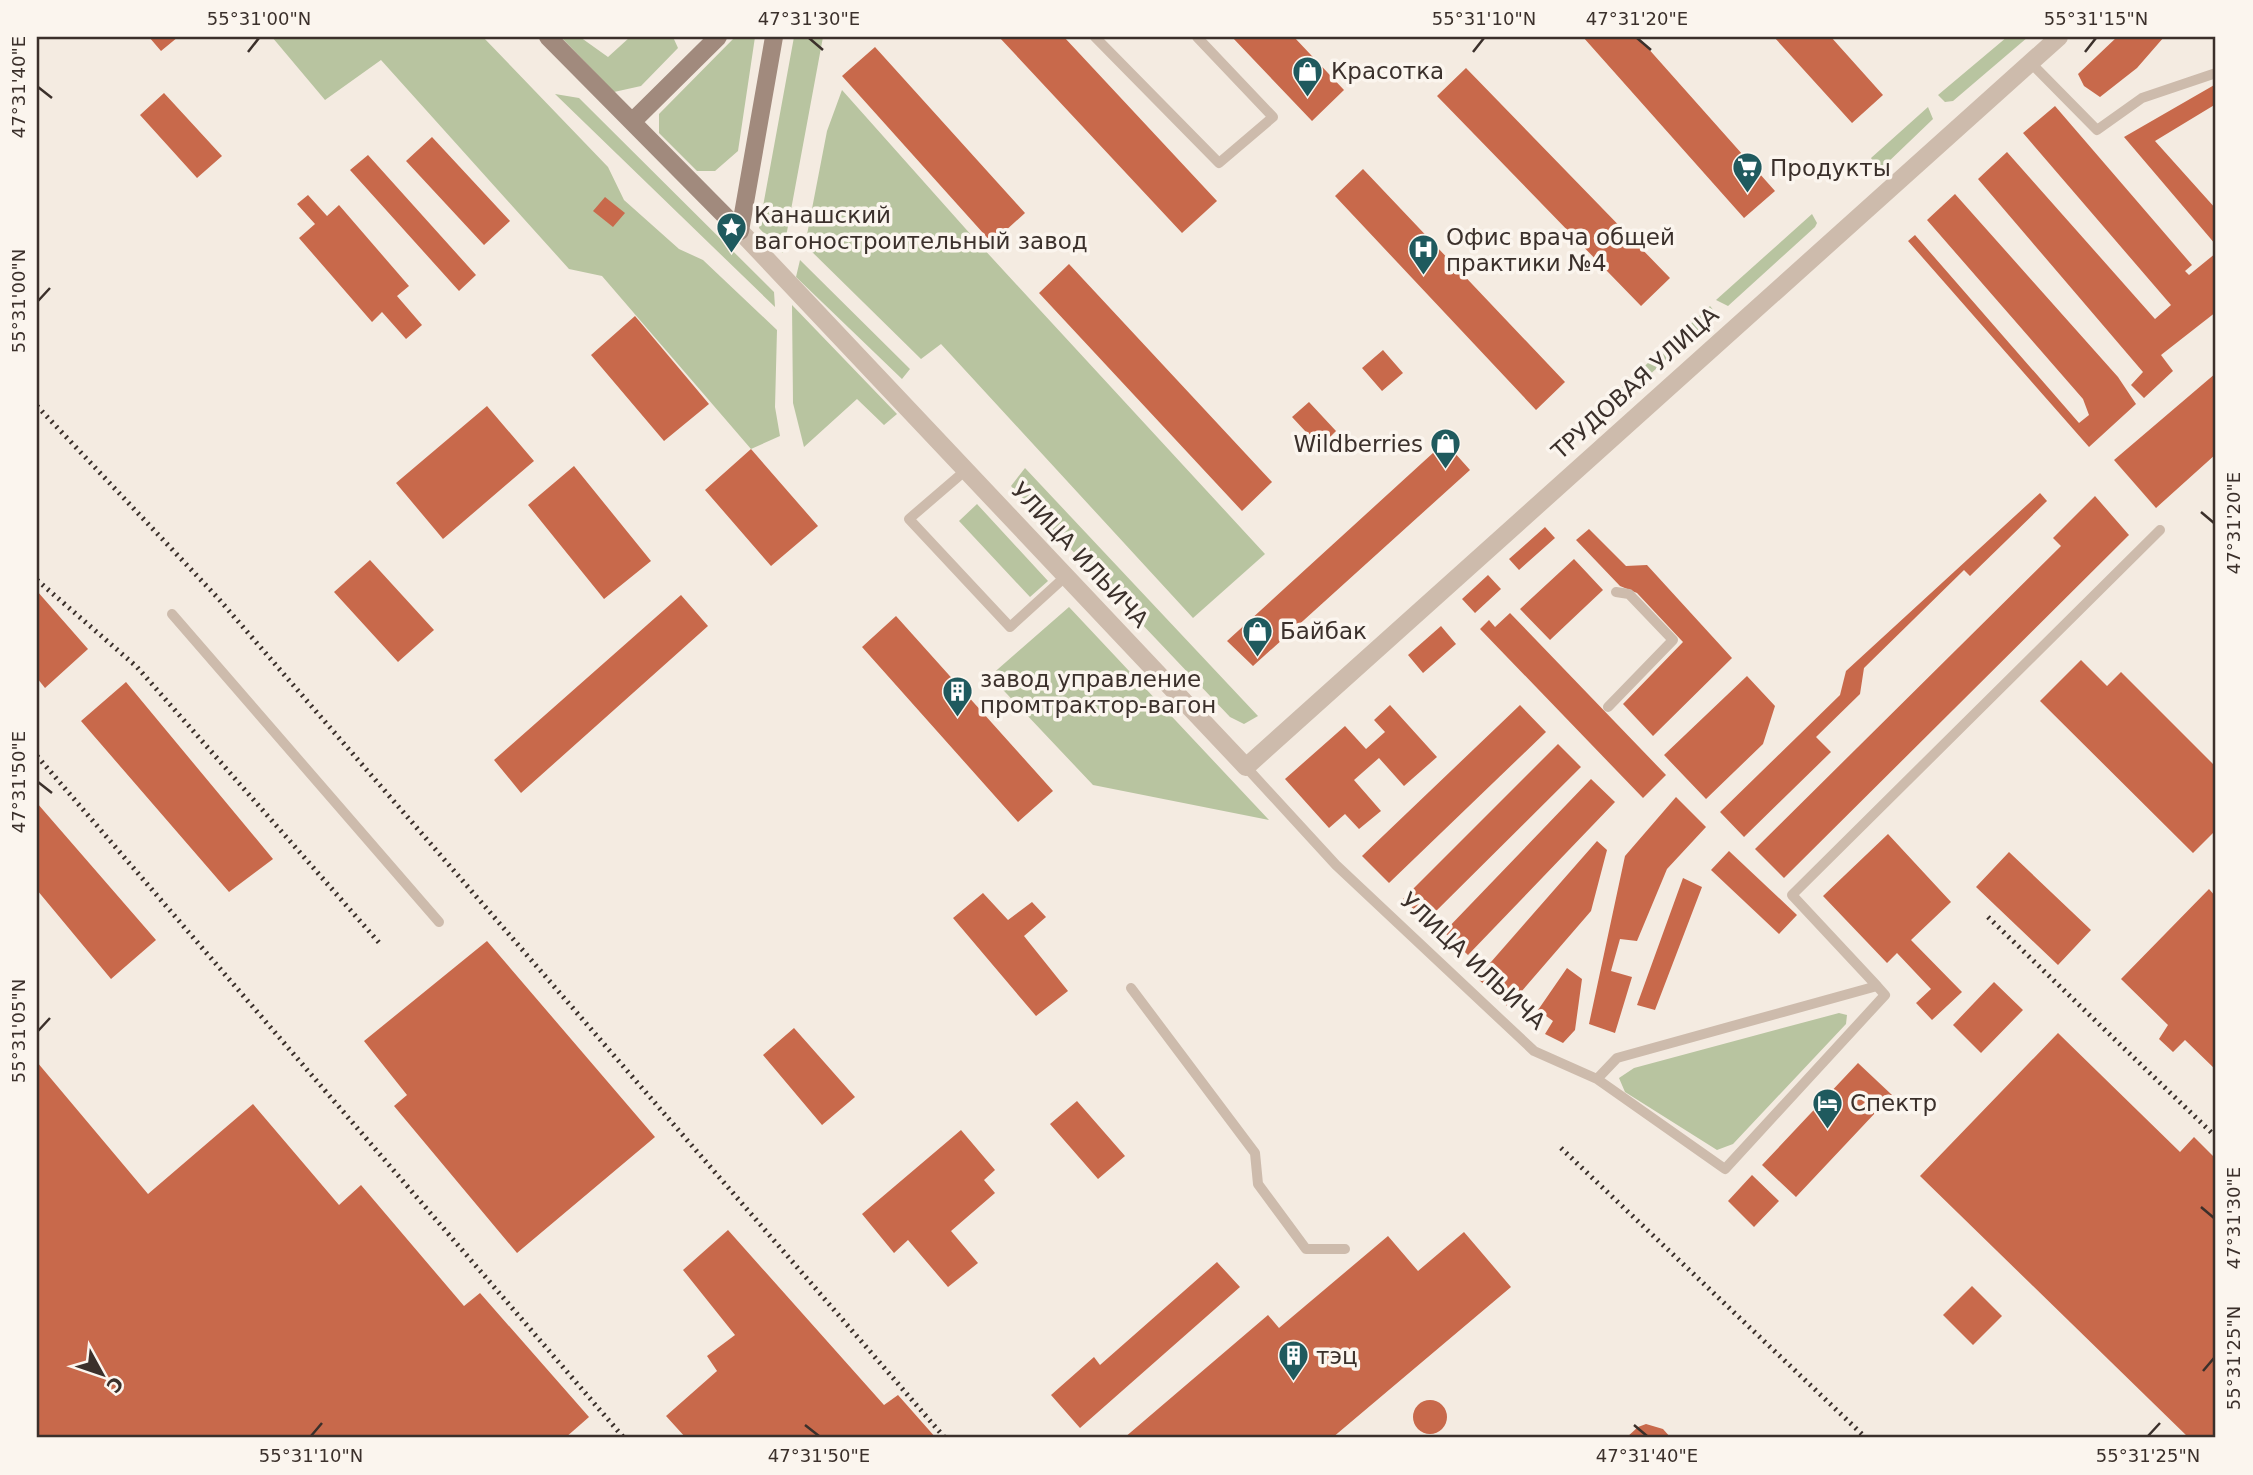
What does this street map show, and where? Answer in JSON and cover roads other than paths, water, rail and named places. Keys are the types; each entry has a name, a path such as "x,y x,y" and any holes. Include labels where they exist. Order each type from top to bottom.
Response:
{"street":[{"name":"УЛИЦА ИЛЬИЧА","path":"548,37 740,231 1246,767"},
{"path":"633,121 718,37"},
{"path":"740,231 774,37"},
{"name":"ТРУДОВАЯ УЛИЦА","path":"1246,767 2059,37"}],"lane":[{"path":"1096,37 1219,163 1273,117 1197,37"},
{"path":"2029,62 2097,130 2142,98 2216,73"},
{"path":"966,470 909,519 1010,627 1066,576"},
{"path":"1597,1079 1617,1058 1877,986 1792,895 2160,530"},
{"path":"1608,707 1673,640 1629,594 1616,592"},
{"path":"172,614 439,922"},
{"name":"УЛИЦА ИЛЬИЧА","path":"1246,767 1336,865 1534,1051 1597,1079 1725,1169 1885,995 1877,986"},
{"path":"1130,988 1255,1153 1258,1184 1306,1250 1345,1250"}],"railway":[{"path":"37,406 217,597 945,1438"},
{"path":"37,580 137,667 382,946"},
{"path":"37,756 624,1438"},
{"path":"1988,917 2216,1137"},
{"path":"1561,1148 1866,1438"}],"place":[{"name":"Красотка","path":"1308,98"},
{"name":"Продукты","path":"1747,195"},
{"name":"Канашский вагоностроительный завод","path":"731,255"},
{"name":"Офис врача общей практики №4","path":"1423,277"},
{"name":"Wildberries","path":"1446,471"},
{"name":"Байбак","path":"1257,658"},
{"name":"завод управление промтрактор-вагон","path":"957,719"},
{"name":"Спектр","path":"1827,1130"},
{"name":"тэц","path":"1293,1383"}]}
